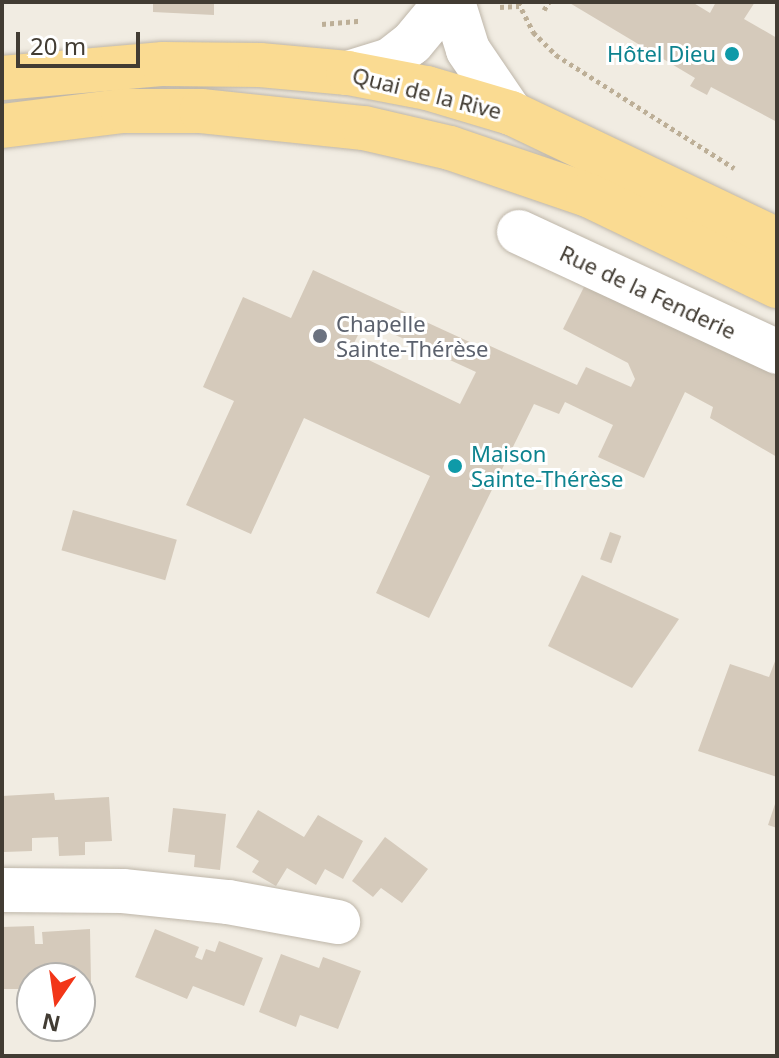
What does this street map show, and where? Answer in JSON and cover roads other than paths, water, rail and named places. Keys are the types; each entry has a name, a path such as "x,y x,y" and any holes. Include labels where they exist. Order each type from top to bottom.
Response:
{"main road":[{"name":"Quai de la Rive","path":"2,78 163,64 348,73 511,113 777,240"},
{"path":"2,126 123,111 201,111 364,128 450,148 574,190 777,286"}],"street":[{"path":"348,73 390,60 412,43 446,2"},
{"path":"453,2 468,50 511,113"},
{"name":"Rue de la Fenderie","path":"519,232 777,352"},
{"path":"2,890 123,891 228,902 338,922"}],"place":[{"name":"Hôtel Dieu","path":"732,54"},
{"name":"Chapelle Sainte-Thérèse","path":"320,336"},
{"name":"Maison Sainte-Thérèse","path":"455,466"}]}
